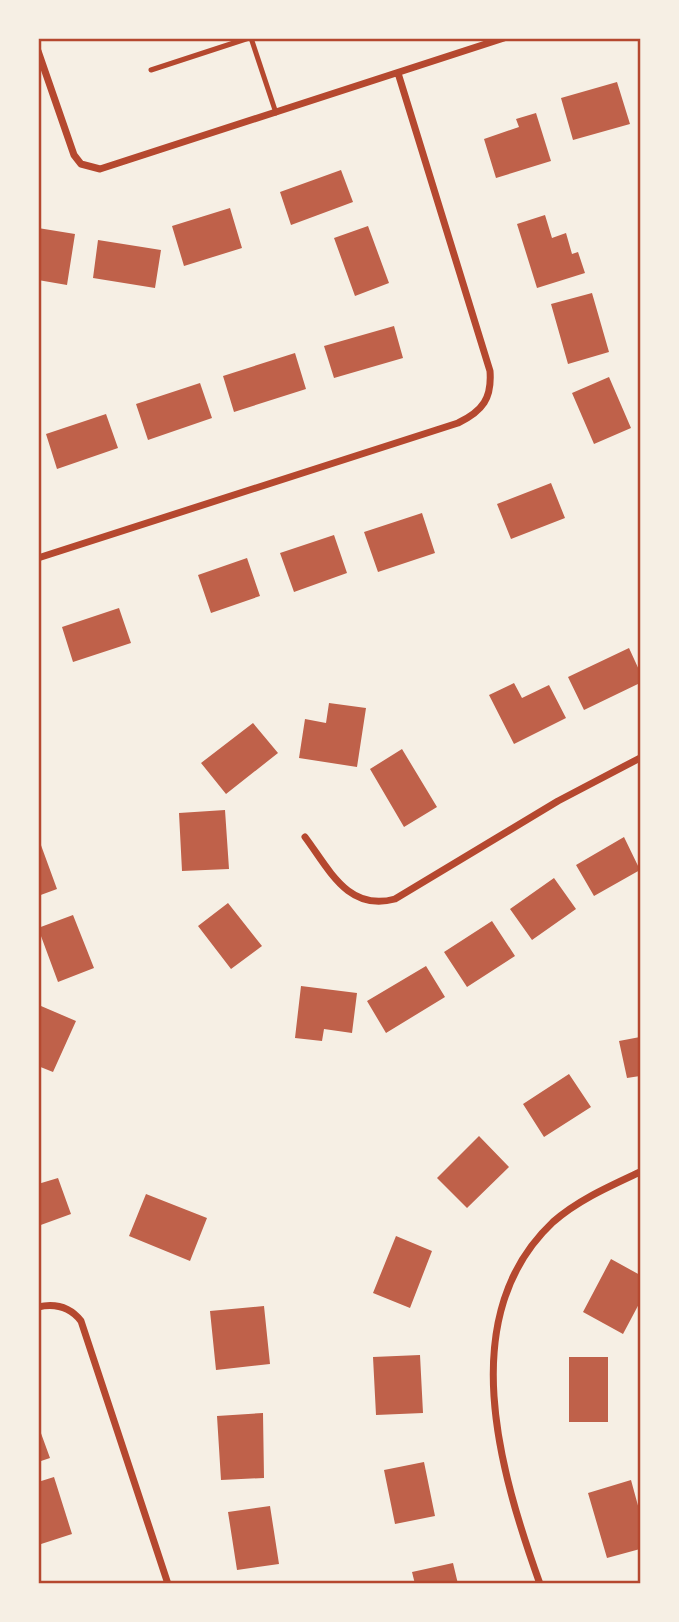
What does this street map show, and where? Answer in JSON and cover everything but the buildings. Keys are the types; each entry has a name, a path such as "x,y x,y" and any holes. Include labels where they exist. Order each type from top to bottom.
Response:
{"street":[{"path":"38,51 74,155 90,168 114,166 504,38"},
{"path":"38,558 458,423 474,415 486,402 492,388 490,371 397,73"},
{"path":"305,837 339,883 355,897 368,903 381,903 395,899 558,801 640,758"},
{"path":"540,1584 507,1479 498,1430 496,1336 501,1303 513,1273 554,1222 578,1203 640,1172"},
{"path":"38,1307 59,1306 74,1311 81,1321 168,1584"}],"lane":[{"path":"151,70 250,38 276,113"}]}
